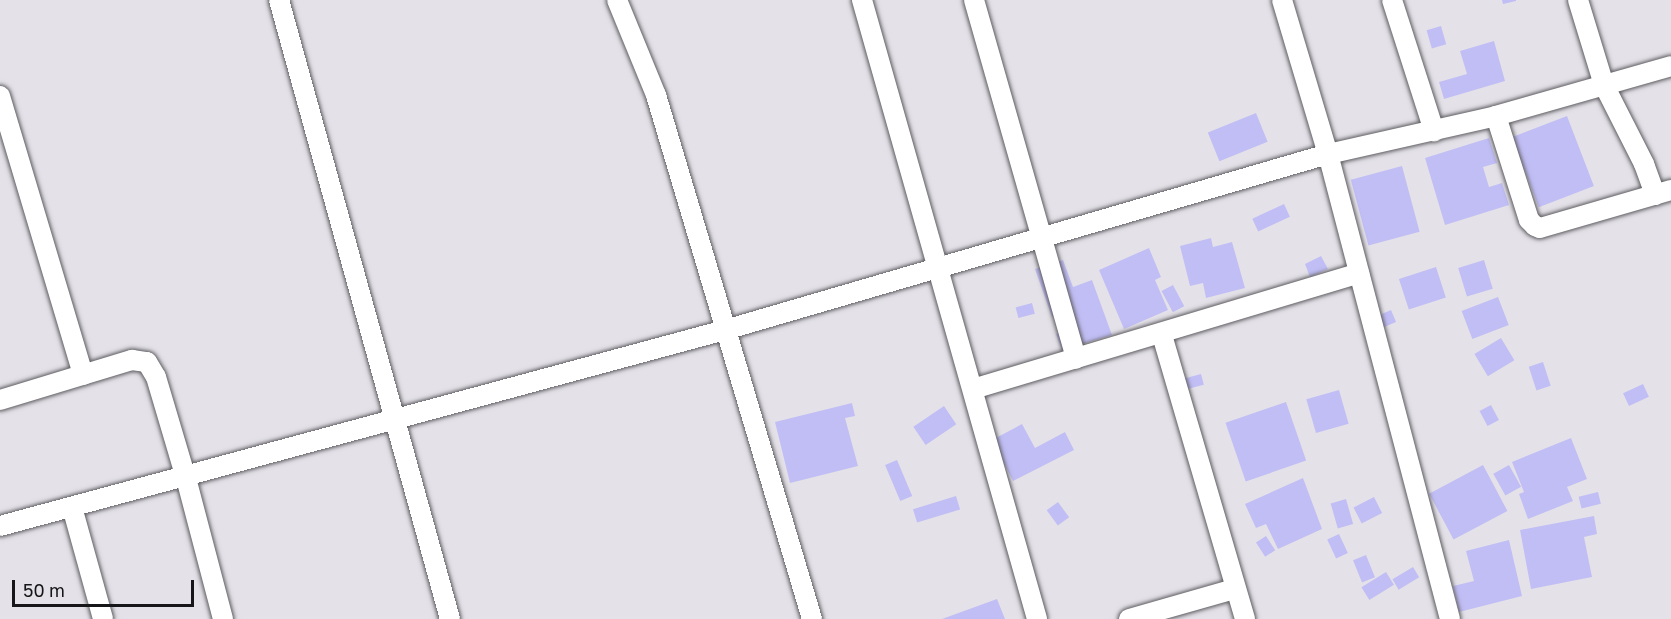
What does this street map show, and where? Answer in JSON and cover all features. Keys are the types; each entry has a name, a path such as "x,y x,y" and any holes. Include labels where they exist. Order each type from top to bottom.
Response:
{"street":[{"path":"279,0 450,619"},
{"path":"617,0 656,95 812,619"},
{"path":"862,0 1037,619"},
{"path":"974,0 1076,359"},
{"path":"1282,0 1328,154 1450,619"},
{"path":"1392,0 1434,130"},
{"path":"1496,116 1529,220 1535,226 1540,228 1663,193 1644,164 1604,85 1578,0"},
{"path":"0,526 186,478 725,330 1328,154 1496,116 1671,66"},
{"path":"0,100 83,375"},
{"path":"973,389 1162,335 1359,273"},
{"path":"1162,335 1234,589 1245,619"},
{"path":"0,400 132,360 147,362 156,377 186,478 223,619"},
{"path":"72,507 103,619"},
{"path":"1129,619 1234,589"}],"building":[{"path":"1502,0 1516,0 1516,1 1503,4"},
{"path":"1441,26 1446,44 1432,48 1427,30"},
{"path":"1494,41 1505,81 1444,99 1439,82 1467,74 1460,51"},
{"path":"1256,113 1268,142 1219,161 1208,132"},
{"path":"1567,116 1594,186 1539,207 1512,137"},
{"path":"1489,138 1497,163 1483,167 1489,187 1502,183 1509,205 1445,225 1425,158"},
{"path":"1402,166 1420,232 1368,245 1351,180"},
{"path":"1284,204 1290,217 1258,231 1252,219"},
{"path":"1211,238 1213,247 1232,242 1245,288 1206,298 1203,283 1190,286 1180,246"},
{"path":"1149,248 1161,277 1155,280 1168,310 1124,329 1099,270"},
{"path":"1321,256 1328,269 1310,277 1305,264"},
{"path":"1063,260 1073,287 1092,280 1112,335 1062,350 1056,334 1076,327 1070,311 1052,317 1035,269"},
{"path":"1484,260 1493,289 1467,297 1458,268"},
{"path":"1436,267 1446,297 1409,309 1399,279"},
{"path":"1173,285 1184,306 1173,312 1162,291"},
{"path":"1498,297 1509,325 1472,339 1462,311"},
{"path":"1032,303 1035,314 1018,318 1016,307"},
{"path":"1391,310 1396,322 1380,329 1375,317"},
{"path":"1501,338 1514,360 1488,376 1474,354"},
{"path":"1543,362 1551,386 1536,390 1529,367"},
{"path":"1201,374 1204,385 1181,391 1178,380"},
{"path":"1643,384 1649,397 1629,406 1623,393"},
{"path":"1339,390 1349,424 1316,433 1306,399"},
{"path":"1286,402 1306,461 1246,481 1225,423"},
{"path":"852,403 855,416 845,418 858,466 790,483 775,422"},
{"path":"1491,405 1499,420 1488,426 1480,411"},
{"path":"944,406 956,424 926,445 913,427"},
{"path":"1022,424 1035,448 1065,432 1074,450 1013,481 992,440"},
{"path":"1571,438 1587,479 1567,487 1573,501 1528,519 1519,494 1524,492 1512,462"},
{"path":"897,460 912,496 900,501 885,465"},
{"path":"1483,465 1507,511 1454,540 1429,494"},
{"path":"1509,465 1521,487 1505,496 1493,474"},
{"path":"1303,478 1322,529 1278,549 1266,524 1256,528 1245,504"},
{"path":"1598,492 1601,504 1581,508 1579,497"},
{"path":"956,496 960,509 917,523 913,509"},
{"path":"1374,497 1382,513 1362,523 1354,507"},
{"path":"1346,499 1353,524 1338,528 1331,503"},
{"path":"1058,502 1069,517 1058,526 1047,510"},
{"path":"1594,516 1597,534 1584,537 1592,577 1531,589 1520,530"},
{"path":"1339,534 1348,553 1336,559 1327,539"},
{"path":"1266,536 1275,550 1265,557 1256,543"},
{"path":"1509,540 1522,596 1459,612 1453,586 1474,581 1466,551"},
{"path":"1366,555 1375,577 1362,582 1353,560"},
{"path":"1413,567 1419,577 1399,590 1392,579"},
{"path":"1386,572 1394,585 1369,600 1361,587"},
{"path":"997,599 1005,619 942,619"}]}
